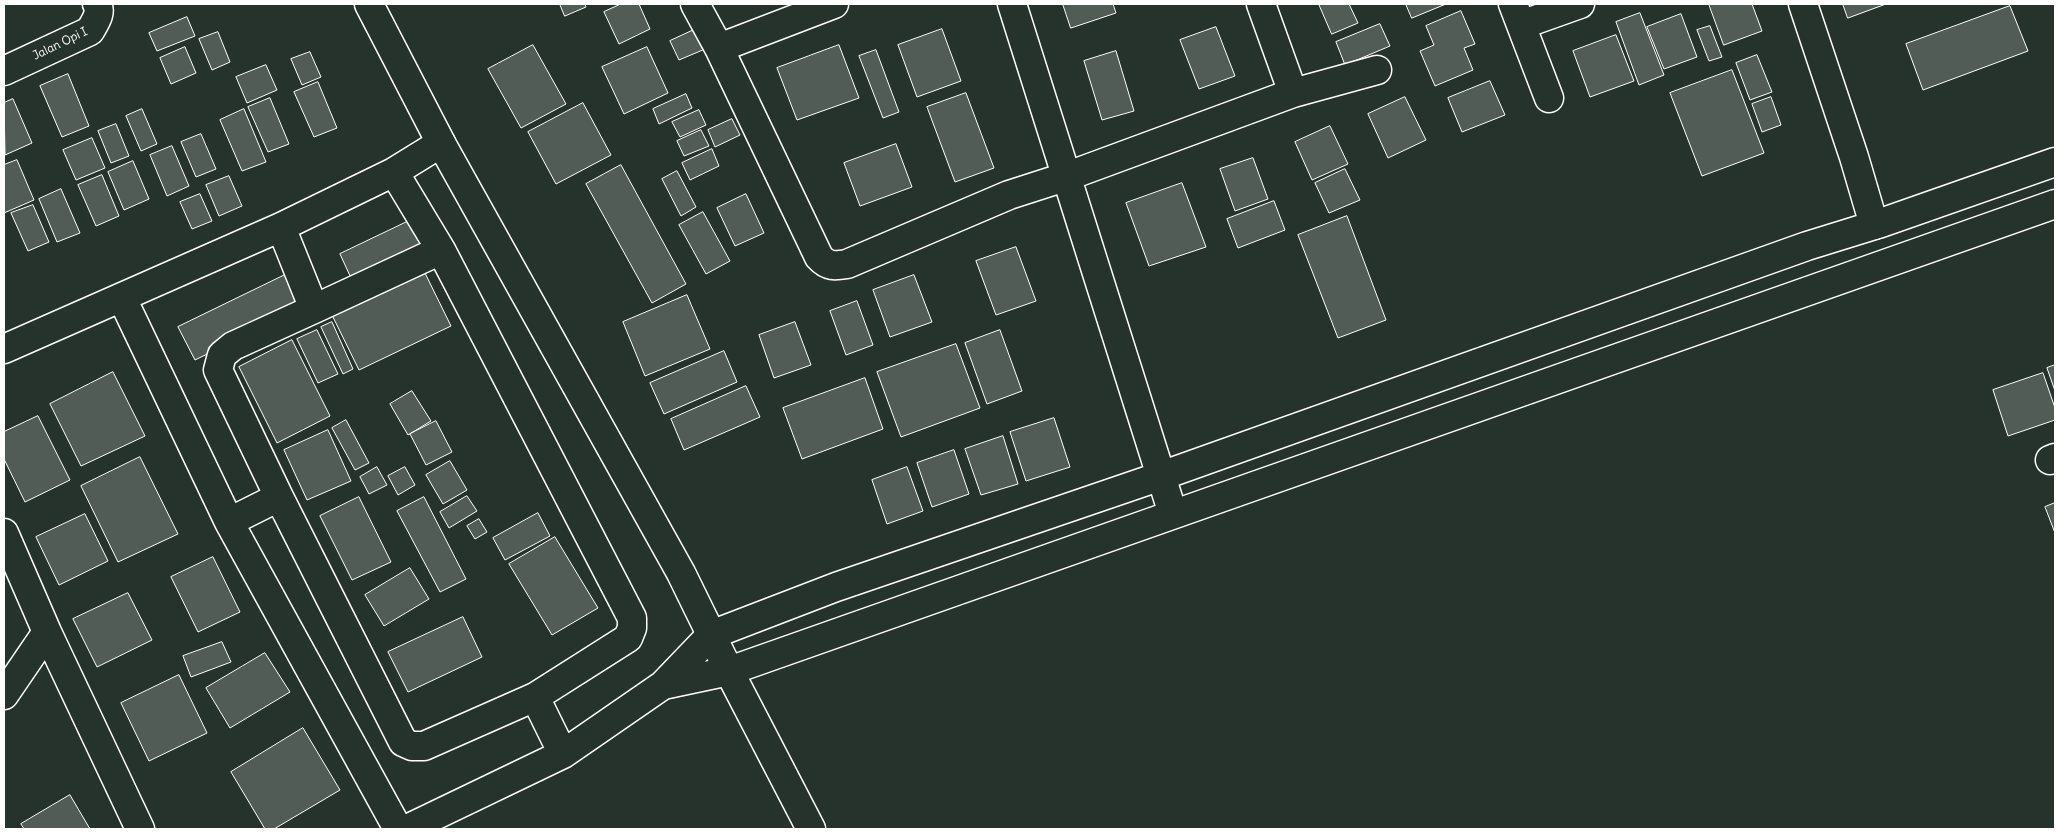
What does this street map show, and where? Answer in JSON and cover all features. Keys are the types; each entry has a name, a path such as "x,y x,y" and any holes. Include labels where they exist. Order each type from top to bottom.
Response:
{"street":[{"name":"Jalan Opi I","path":"4,71 90,31 97,19 100,8 98,4"},
{"path":"370,4 441,143 681,573 728,670 811,829"},
{"path":"694,4 719,48 819,257 826,265 834,266 847,264 1009,195 1068,176 1293,93 1377,70"},
{"path":"719,48 834,4"},
{"path":"1012,4 1068,176 1173,514"},
{"path":"1261,4 1293,93"},
{"path":"1549,98 1517,14 1580,4"},
{"path":"1803,4 1854,157 1874,225"},
{"path":"4,349 281,227 394,172 441,143"},
{"path":"407,829 563,754 663,685 711,635 836,587 1161,476 1806,246 1874,225 2055,162"},
{"path":"394,172 441,250 632,618 632,628 628,638 535,697 424,746 412,746 403,742 279,498 218,370 222,355 233,346 441,250"},
{"path":"663,685 728,670 2055,204"},
{"path":"281,227 314,310"},
{"path":"122,298 229,522 398,829"},
{"path":"229,522 279,498"},
{"path":"4,533 47,632 140,829"},
{"path":"4,695 47,632"},
{"path":"535,697 563,754"}],"building":[{"path":"560,4 585,4 586,7 565,16"},
{"path":"621,4 639,4 650,29 619,44 604,12"},
{"path":"1063,4 1113,4 1116,13 1071,28"},
{"path":"1319,4 1349,4 1358,23 1332,34"},
{"path":"1406,4 1446,4 1412,18"},
{"path":"1709,4 1752,4 1762,31 1724,45"},
{"path":"1843,4 1886,4 1848,18"},
{"path":"2010,6 2028,51 1923,90 1906,44"},
{"path":"1461,11 1475,44 1464,48 1473,70 1435,86 1420,51 1434,45 1426,26"},
{"path":"1640,13 1664,75 1639,85 1616,22"},
{"path":"1681,14 1697,57 1664,69 1647,27"},
{"path":"187,17 195,36 157,51 149,33"},
{"path":"1380,24 1390,46 1345,65 1336,42"},
{"path":"1710,26 1722,57 1709,61 1697,30"},
{"path":"1216,27 1235,76 1199,89 1180,40"},
{"path":"696,29 705,49 679,60 670,41"},
{"path":"942,29 961,81 917,97 898,45"},
{"path":"218,32 230,62 212,70 199,39"},
{"path":"1616,35 1634,81 1590,97 1573,51"},
{"path":"533,45 566,104 521,128 488,69"},
{"path":"839,45 859,98 797,120 777,68"},
{"path":"185,47 196,73 171,84 160,58"},
{"path":"647,47 668,93 624,114 602,67"},
{"path":"876,50 899,112 883,118 859,56"},
{"path":"1116,51 1134,111 1102,120 1084,61"},
{"path":"310,52 321,77 302,85 291,59"},
{"path":"1757,55 1772,92 1750,100 1736,63"},
{"path":"266,65 277,90 247,103 236,77"},
{"path":"1732,70 1764,153 1702,176 1670,93"},
{"path":"68,74 89,126 62,137 40,86"},
{"path":"1490,81 1505,115 1462,132 1448,98"},
{"path":"318,82 337,128 314,137 294,92"},
{"path":"966,93 994,168 955,182 927,107"},
{"path":"686,94 692,108 659,124 653,109"},
{"path":"1405,97 1426,140 1388,158 1368,114"},
{"path":"1771,97 1781,125 1762,132 1752,104"},
{"path":"270,98 289,144 268,152 248,107"},
{"path":"13,99 32,143 5,155 4,103"},
{"path":"583,103 611,155 556,184 528,132"},
{"path":"142,109 157,144 141,151 126,116"},
{"path":"244,109 266,162 242,171 220,120"},
{"path":"699,110 706,125 680,137 672,122"},
{"path":"732,119 740,135 715,147 708,130"},
{"path":"116,124 129,156 111,163 98,131"},
{"path":"1330,126 1348,164 1312,180 1295,142"},
{"path":"701,130 709,146 684,156 677,141"},
{"path":"201,134 216,169 196,177 181,142"},
{"path":"92,138 105,168 76,180 63,150"},
{"path":"896,144 912,187 860,206 844,163"},
{"path":"172,146 189,186 167,196 150,155"},
{"path":"712,149 719,166 690,180 682,163"},
{"path":"1253,158 1268,199 1235,211 1220,169"},
{"path":"17,160 34,200 4,213 4,165"},
{"path":"133,161 149,199 124,210 108,172"},
{"path":"621,165 686,284 652,303 586,184"},
{"path":"1345,169 1360,200 1329,213 1315,183"},
{"path":"677,171 696,207 681,216 662,179"},
{"path":"102,175 119,216 96,226 78,185"},
{"path":"229,176 242,206 219,216 206,185"},
{"path":"1182,183 1206,247 1149,266 1126,203"},
{"path":"61,189 80,233 57,242 39,199"},
{"path":"200,194 212,221 192,229 180,202"},
{"path":"746,194 764,233 735,246 717,208"},
{"path":"1274,201 1285,230 1238,248 1227,219"},
{"path":"33,205 49,242 28,251 11,213"},
{"path":"703,212 730,261 706,274 679,225"},
{"path":"1347,216 1386,320 1338,338 1298,235"},
{"path":"409,221 421,244 351,278 340,254"},
{"path":"1016,247 1036,301 996,315 976,261"},
{"path":"424,271 451,326 359,370 332,315"},
{"path":"287,274 303,307 195,360 178,327"},
{"path":"914,275 932,322 890,337 873,290"},
{"path":"687,295 710,349 645,376 623,322"},
{"path":"857,301 873,345 846,355 830,311"},
{"path":"332,322 353,369 343,374 321,327"},
{"path":"795,322 811,365 774,378 759,335"},
{"path":"317,330 338,374 318,383 297,339"},
{"path":"1000,330 1022,391 987,404 965,343"},
{"path":"292,340 330,416 277,443 239,367"},
{"path":"956,344 980,408 901,437 877,372"},
{"path":"724,351 737,382 664,414 650,383"},
{"path":"2055,365 2055,391 2047,368"},
{"path":"113,372 145,436 81,466 50,404"},
{"path":"2043,373 2055,408 2055,420 2008,436 1993,390"},
{"path":"865,378 883,429 802,459 783,408"},
{"path":"746,386 760,417 684,450 671,419"},
{"path":"412,391 431,421 408,435 390,404"},
{"path":"38,416 70,480 25,502 4,459 4,432"},
{"path":"1054,418 1070,467 1026,481 1010,432"},
{"path":"346,420 369,463 355,470 332,428"},
{"path":"436,421 452,452 426,465 410,434"},
{"path":"328,430 351,481 307,500 284,450"},
{"path":"1003,436 1018,484 981,495 965,449"},
{"path":"954,450 969,494 932,507 917,463"},
{"path":"140,457 178,534 118,562 81,486"},
{"path":"450,461 467,490 443,504 426,475"},
{"path":"377,467 387,485 369,494 360,477"},
{"path":"405,467 415,485 398,495 388,476"},
{"path":"907,467 923,511 887,524 872,480"},
{"path":"467,496 477,511 449,528 440,512"},
{"path":"359,497 391,562 352,580 320,516"},
{"path":"424,497 466,579 440,592 397,511"},
{"path":"2055,503 2055,533 2045,507"},
{"path":"538,513 550,536 505,560 493,538"},
{"path":"85,514 108,561 59,585 36,537"},
{"path":"479,519 487,532 475,539 467,526"},
{"path":"555,537 598,608 552,635 509,564"},
{"path":"213,557 240,612 198,632 171,577"},
{"path":"410,568 429,599 384,626 365,595"},
{"path":"128,593 152,640 97,667 73,619"},
{"path":"463,617 482,657 408,692 388,652"},
{"path":"222,642 231,662 191,677 183,656"},
{"path":"265,653 290,692 230,728 206,688"},
{"path":"179,675 207,733 149,761 121,703"},
{"path":"303,728 340,790 274,829 265,829 231,772"},
{"path":"70,795 90,829 24,829 21,824"}]}
